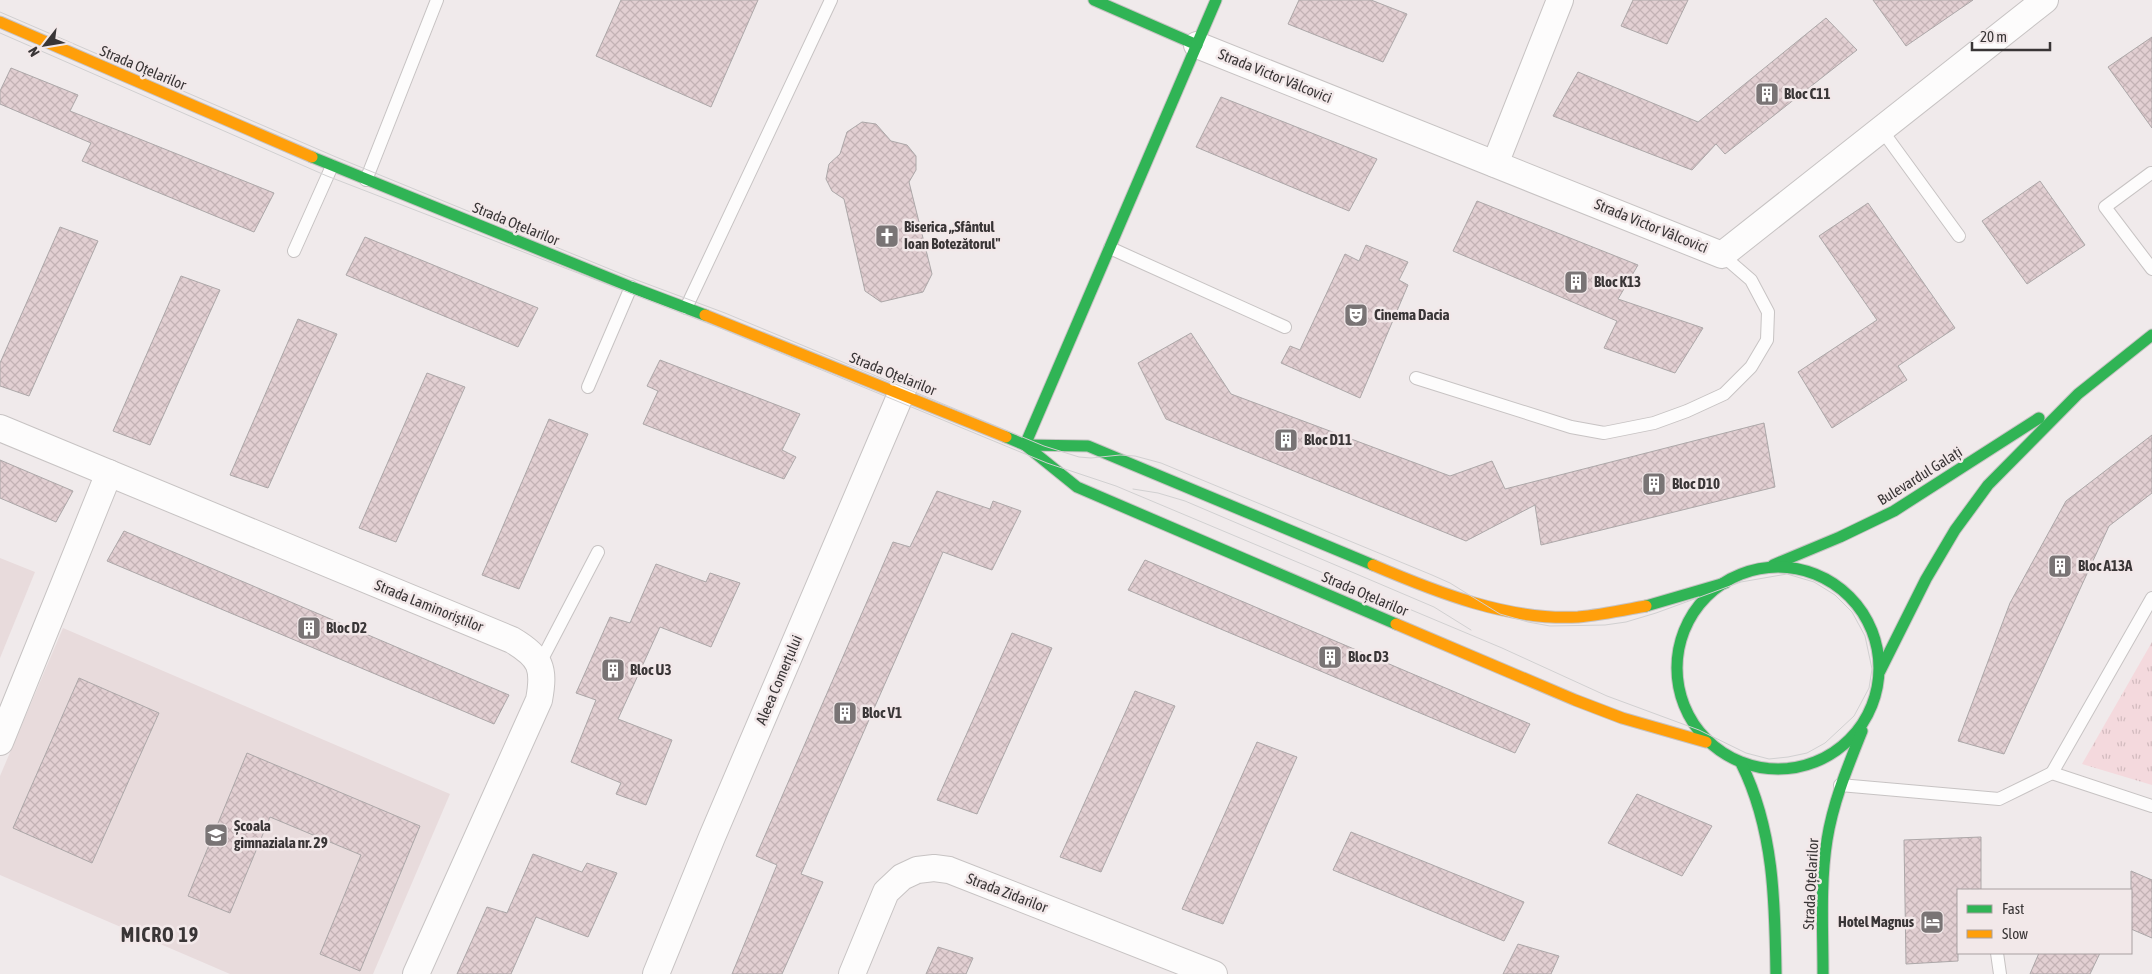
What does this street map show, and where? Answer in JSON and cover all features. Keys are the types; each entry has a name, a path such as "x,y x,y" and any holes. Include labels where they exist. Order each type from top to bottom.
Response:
{"main road":[{"name":"Strada Victor Vâlcovici","path":"1094,0 1197,45"},
{"path":"1025,445 1216,0"},
{"name":"Strada Oțelarilor","path":"0,22 366,180 631,287 903,391 1025,445 1077,487 1575,700 1622,718 1706,742"},
{"name":"Bulevardul Galați","path":"1769,567 1840,537 1894,511 2078,394 2152,335"},
{"name":"Bulevardul Galați","path":"1880,671 1926,579 1955,530 1988,485 2078,394"},
{"name":"Strada Oțelarilor","path":"1025,445 1088,446 1410,580 1468,601 1513,613 1577,617 1610,613 1649,605 1725,583"},
{"path":"1769,567 1803,570 1834,584 1859,607 1875,637 1880,671 1877,693 1870,713 1852,738 1829,756 1801,767 1771,769 1741,763 1706,742 1685,708 1677,673 1682,638 1697,607 1725,583 1745,572 1769,567"},
{"name":"Strada Oțelarilor","path":"1822,974 1824,866 1827,840 1840,785 1870,713"},
{"path":"1741,763 1758,801 1765,834 1775,933 1776,974"}],"street":[{"path":"1495,164 1560,0"},
{"name":"Strada Victor Vâlcovici","path":"1197,45 1722,255 2045,0"},
{"name":"Aleea Comerțului","path":"656,974 712,836 903,391"},
{"name":"Strada Laminoriștilor","path":"0,428 512,640 529,650 540,663"},
{"path":"0,742 109,473"},
{"path":"416,974 539,700 542,682 540,663"},
{"name":"Strada Zidarilor","path":"852,974 886,892 902,877 917,870 934,868 949,870 1214,974"}],"lane":[{"path":"366,180 437,0"},
{"path":"686,308 831,0"},
{"path":"1881,129 1959,236"},
{"path":"294,251 332,166"},
{"path":"2151,173 2105,207 2152,270"},
{"path":"1110,248 1285,327"},
{"path":"1416,378 1571,427 1604,433 1654,424 1687,411 1724,394 1751,367 1767,340 1768,312 1751,280 1722,255"},
{"path":"588,387 631,287"},
{"path":"540,663 598,552"},
{"path":"1840,785 2000,799 2052,773 2152,598"},
{"path":"2052,773 2152,806"},
{"path":"1997,954 2000,974"}],"shaded area":[{"path":"0,558 35,572 0,658"},
{"name":"Școala gimnaziala nr. 29","path":"63,628 450,794 373,974 230,974 0,875 0,776"}],"green space":[{"path":"2152,642 2152,785 2082,764"}],"building":[{"path":"621,0 758,0 711,107 596,56"},
{"path":"1299,0 1371,0 1407,14 1383,62 1288,24"},
{"path":"1633,0 1688,0 1667,44 1621,26"},
{"path":"1873,0 1973,0 1906,46"},
{"name":"Bloc C11","path":"1826,18 1857,50 1725,154 1716,144 1692,170 1553,116 1578,72 1698,122"},
{"path":"2152,37 2152,128 2108,67"},
{"path":"11,68 78,95 70,111 274,193 254,232 82,161 91,143 0,104 0,91"},
{"path":"1221,97 1377,159 1349,211 1196,147"},
{"name":"Biserica „Sfântul Ioan Botezătorul\"","path":"862,122 876,124 891,141 907,145 916,156 916,170 909,182 932,274 923,292 881,302 865,291 844,199 832,191 826,179 829,164 840,154 847,132"},
{"path":"2040,181 2085,245 2027,284 1982,221"},
{"name":"Bloc K13","path":"1477,201 1638,265 1618,299 1703,328 1675,373 1604,348 1617,321 1453,251"},
{"path":"1868,203 1955,328 1898,366 1907,380 1832,428 1798,372 1877,320 1819,236"},
{"path":"60,227 98,241 29,396 0,386 0,363"},
{"path":"365,237 538,308 518,347 346,275"},
{"name":"Cinema Dacia","path":"1366,245 1408,262 1399,280 1408,285 1360,398 1281,363 1290,346 1300,350 1345,254 1359,261"},
{"path":"181,276 220,290 150,445 113,431"},
{"path":"298,319 337,334 268,488 230,475"},
{"path":"1191,333 1231,394 1450,476 1492,461 1505,489 1764,423 1775,487 1541,545 1535,505 1466,541 1166,419 1138,363"},
{"path":"660,360 800,414 782,450 796,457 784,479 643,424 658,391 647,386"},
{"path":"427,373 465,387 396,542 359,528"},
{"path":"549,419 588,434 519,589 482,575"},
{"name":"Bloc A13A","path":"2152,435 2152,493 2109,526 2004,754 1958,741 2010,603 2066,501"},
{"path":"0,460 73,491 56,522 0,498"},
{"name":"Bloc V1","path":"937,491 990,509 993,501 1021,511 992,570 943,552 801,874 823,882 782,974 732,974 777,865 756,856 893,542 910,547"},
{"name":"Bloc D2","path":"124,531 509,695 494,724 107,561"},
{"name":"Bloc D3","path":"1145,560 1530,724 1515,753 1128,590"},
{"name":"Bloc U3","path":"656,564 706,582 710,573 740,583 711,647 660,627 618,719 672,740 646,805 616,794 621,783 571,762 596,700 576,693 610,617 630,623"},
{"path":"1012,633 1052,648 977,814 937,800"},
{"path":"79,678 159,713 92,863 13,828"},
{"path":"1135,691 1175,706 1101,872 1060,857"},
{"path":"1257,742 1297,757 1223,924 1182,909"},
{"path":"247,753 420,826 360,971 320,954 361,855 270,817 230,913 188,896"},
{"path":"1637,794 1712,826 1682,876 1608,843"},
{"path":"1351,832 1524,902 1504,941 1333,870"},
{"name":"Hotel Magnus","path":"1981,837 1981,889 1957,889 1958,961 1906,964 1904,840"},
{"path":"533,854 582,872 587,863 617,873 588,937 536,917 511,974 457,974 487,907 507,913"},
{"path":"2131,871 2152,880 2152,938 2132,929"},
{"path":"1518,944 1559,956 1551,974 1503,974"},
{"path":"938,947 973,958 966,974 926,974"},
{"path":"2039,954 2100,954 2090,974 2030,974"}],"tram line":[{"path":"0,12 336,157 634,279 725,313 1044,446 1079,457 1135,456 1161,463 1450,583 1500,614 1550,626 1605,625 1626,622 1656,613 1741,582 1787,574 1814,582 1835,595 1852,612 1865,636 1872,669 1869,688 1854,716 1825,743 1807,753 1769,759 1746,753 1699,730 1607,696 1502,648 1116,486 1047,463 720,328 327,176 0,33"},
{"path":"1133,489 1158,493 1185,501 1434,607 1471,630"}],"traffic: fast":[{"path":"1094,0 1197,45"},
{"path":"1025,445 1216,0"},
{"path":"312,157 631,287 705,315"},
{"path":"1880,671 1926,579 1955,530 1988,485 2078,394 2152,335"},
{"path":"1773,565 1840,537 1894,511 2039,418"},
{"path":"1006,437 1025,445 1077,487 1396,624"},
{"path":"1025,445 1088,446 1373,565"},
{"path":"1778,567 1798,569 1826,579 1842,590 1856,604 1871,629 1877,648 1879,668 1877,688 1867,716 1856,732 1842,746 1817,761 1798,767 1778,769 1758,767 1730,757 1714,746 1700,732 1685,707 1679,688 1677,668 1679,648 1689,620 1700,604 1714,590 1739,575 1758,569 1778,567"},
{"path":"1646,606 1725,583"},
{"path":"1823,974 1823,890 1827,840 1837,798 1862,731"},
{"path":"1741,763 1752,788 1766,840 1773,893 1776,974"}],"traffic: slow":[{"path":"0,22 312,157"},
{"path":"705,315 1006,437"},
{"path":"1373,565 1473,603 1526,614 1578,617 1646,606"},
{"path":"1396,624 1622,718 1706,742"}],"place":[{"name":"Bloc C11","path":"1767,94"},
{"name":"Biserica „Sfântul Ioan Botezătorul\"","path":"887,236"},
{"name":"Bloc K13","path":"1576,282"},
{"name":"Cinema Dacia","path":"1356,315"},
{"name":"Bloc D11","path":"1286,440"},
{"name":"Bloc D10","path":"1654,484"},
{"name":"Bloc A13A","path":"2060,566"},
{"name":"Bloc D2","path":"309,628"},
{"name":"Bloc D3","path":"1330,657"},
{"name":"Bloc U3","path":"613,670"},
{"name":"Bloc V1","path":"845,713"},
{"name":"Școala gimnaziala nr. 29","path":"216,835"},
{"name":"Hotel Magnus","path":"1932,922"}],"district":[{"name":"MICRO 19","path":"160,935"}]}
